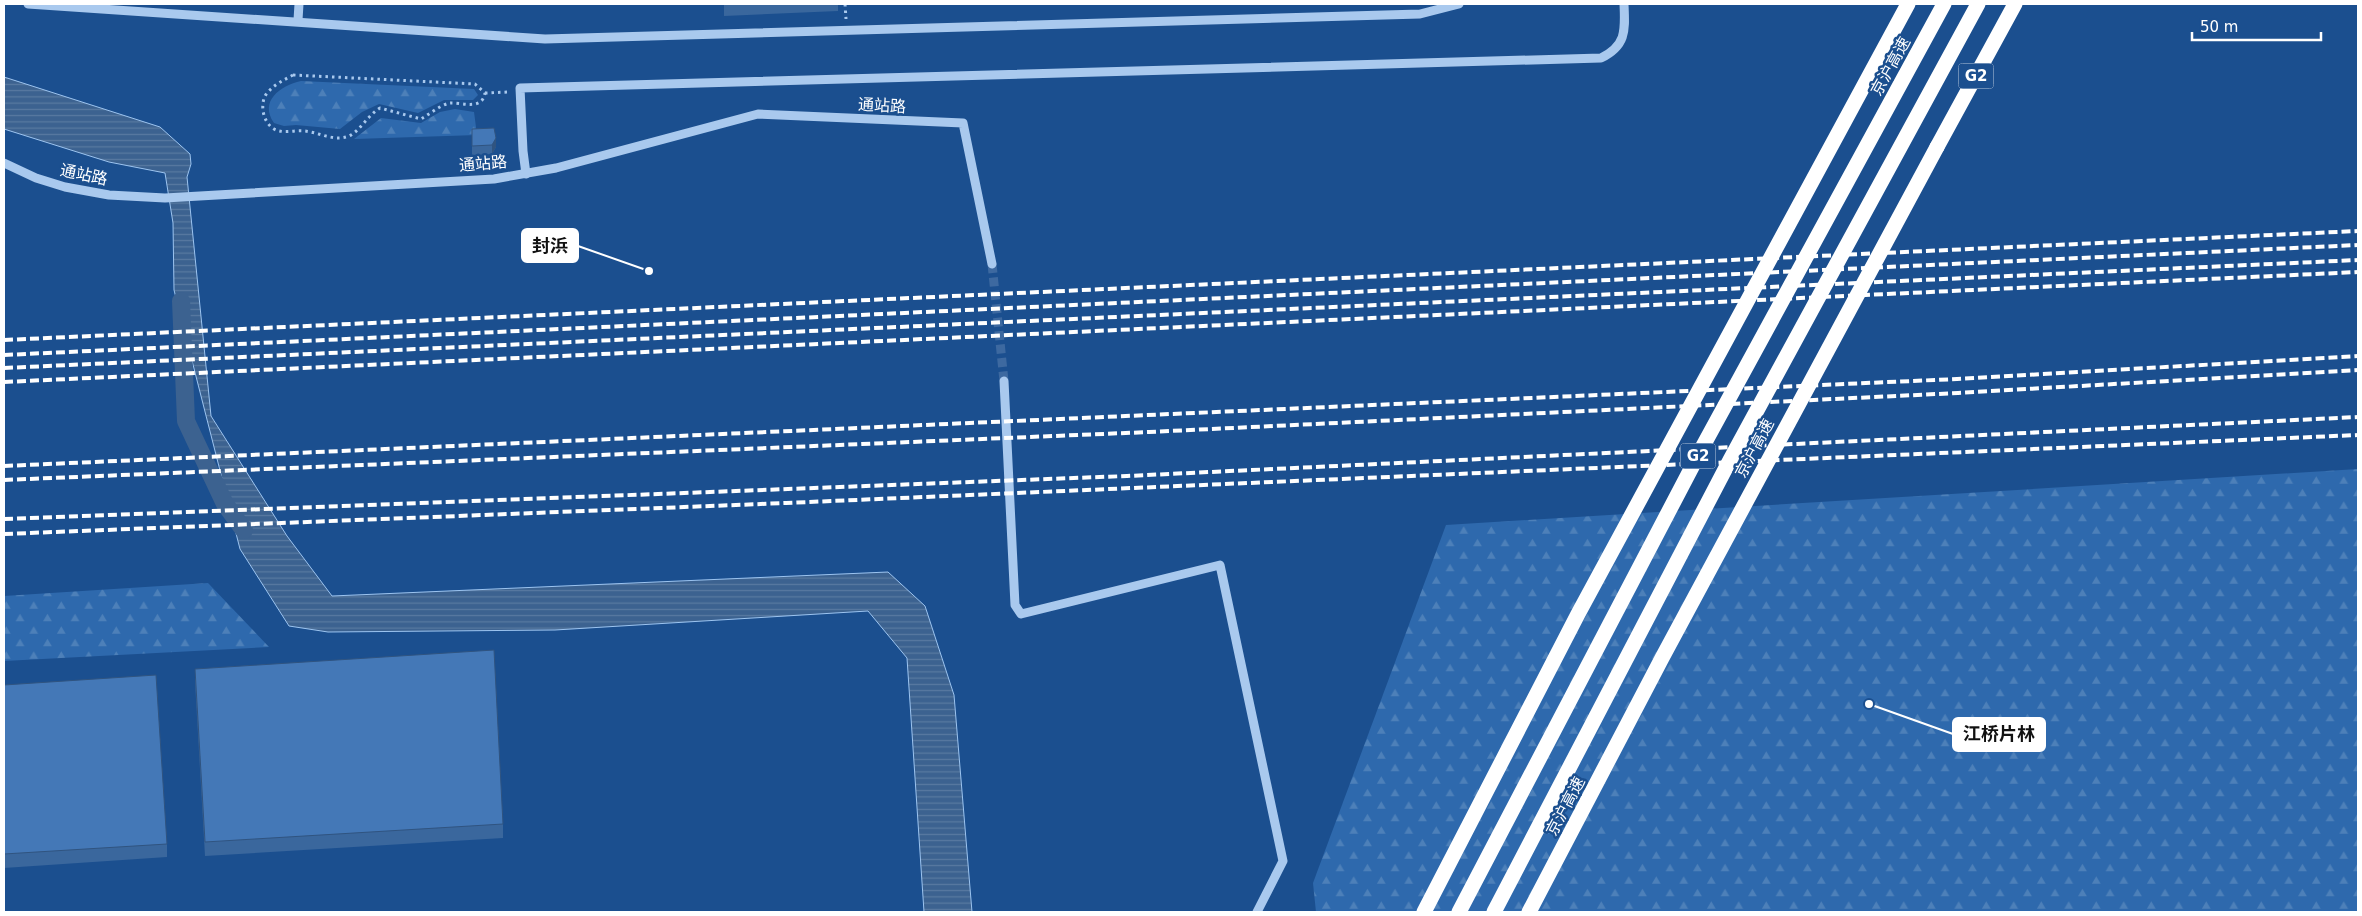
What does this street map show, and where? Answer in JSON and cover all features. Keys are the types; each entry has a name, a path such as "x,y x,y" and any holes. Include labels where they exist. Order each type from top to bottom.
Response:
{"highway":[{"name":"京沪高速","path":"1424,912 1587,596 1908,4"},
{"name":"京沪高速","path":"1459,912 1703,446 1944,4"},
{"name":"京沪高速","path":"1494,912 1730,460 1978,4"},
{"name":"京沪高速","path":"1530,912 1666,650 2015,4"}],"street":[{"path":"28,4 298,20 545,39 1420,14 1439,7 1459,4"},
{"path":"298,20 299,4"},
{"path":"526,174 520,88 1601,58 1614,51 1625,34 1624,4"},
{"name":"通站路","path":"4,163 36,178 65,187 108,195 165,198 494,179 526,174 758,114 963,123 992,264"},
{"path":"1004,380 1014,605 1021,614 1220,565 1283,861 1257,912"}],"path":[{"path":"485,93 484,97 477,104 464,106 451,103 421,119 380,108 366,118 358,130 340,138 304,131 286,132 273,129 265,121 263,113 266,93 293,75 475,84 485,93 520,91"}],"green space":[{"path":"301,81 474,89 478,95 473,100 444,100 418,113 379,104 362,112 340,129 296,125 284,126 274,123 270,115 270,101 279,91"},
{"path":"455,109 474,112 477,135 354,139 381,118 421,123 440,112"},
{"path":"2358,469 2358,912 1316,912 1313,883 1446,525"},
{"path":"208,583 269,647 4,661 4,596"}],"shaded area":[{"path":"4,77 160,127 190,154 191,164 187,177 211,416 287,536 332,596 888,572 925,606 954,695 972,912 924,912 907,658 868,611 555,630 328,632 289,626 240,549 174,290 173,223 165,173 109,162 4,129"}],"building":[{"path":"494,128 496,138 492,145 472,146 472,129"},
{"path":"494,650 503,824 205,842 195,669"},
{"path":"156,675 167,844 4,854 4,685"}],"waterway":[{"path":"181,301 186,421 225,504 244,530"}],"tunnel":[{"path":"992,264 1004,381"}],"railway":[{"path":"4,340 2358,231"},
{"path":"4,355 2358,245"},
{"path":"4,368 2358,260"},
{"path":"4,382 2358,272"},
{"path":"4,466 1957,379 2358,356"},
{"path":"4,480 1149,432 1958,393 2358,370"},
{"path":"4,519 1127,476 2358,417"},
{"path":"4,534 786,503 2358,435"}],"place":[{"name":"封浜","path":"649,271"},
{"name":"江桥片林","path":"1869,704"}]}
